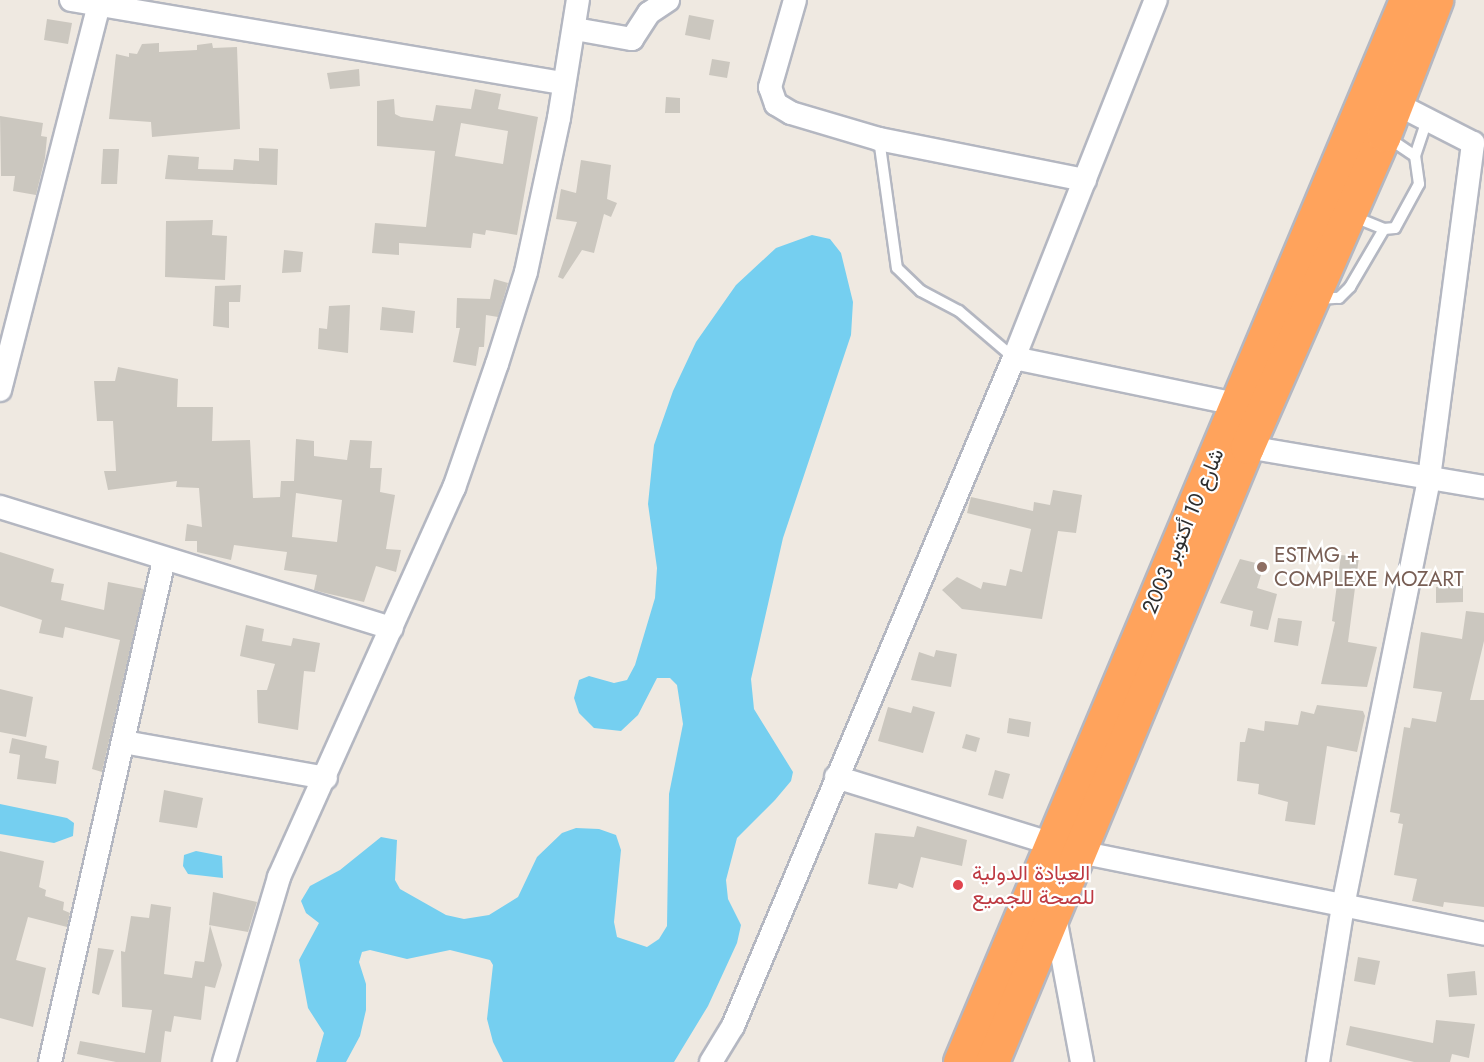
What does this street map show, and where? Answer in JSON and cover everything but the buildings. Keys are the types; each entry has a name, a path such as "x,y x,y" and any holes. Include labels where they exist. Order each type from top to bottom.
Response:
{"highway":[{"name":"شارع 10 أكتوبر 2003","path":"960,1062 1065,847 1247,447 1384,135 1383,97 1406,0"},
{"name":"شارع 10 أكتوبر 2003","path":"992,1062 1054,912 1065,847 1237,404 1383,97 1436,0"}],"street":[{"path":"71,0 564,83"},
{"path":"224,1062 279,877 326,778 453,488 526,272 575,29 578,0"},
{"path":"575,29 632,39 649,13 668,0"},
{"path":"795,0 770,87 776,104 791,113 879,139 1085,180"},
{"path":"711,1062 733,1026 1014,358 1156,0"},
{"path":"0,390 99,3"},
{"path":"1318,1062 1343,906 1429,478 1479,144 1428,117 1383,97"},
{"path":"1014,358 1237,404"},
{"path":"1247,447 1484,487"},
{"path":"0,507 164,560 392,628"},
{"path":"50,1062 164,560"},
{"path":"124,742 326,778"},
{"path":"836,777 1065,847 1484,934"},
{"path":"1054,912 1082,1062"}],"lane":[{"path":"1348,215 1384,229 1395,228 1419,184 1414,156 1428,117"},
{"path":"1384,135 1414,156"},
{"path":"879,139 897,268 921,291 959,311 1014,358"},
{"path":"1311,299 1339,298 1350,287 1384,229"}],"water":[{"path":"812,235 830,239 841,253 853,302 851,335 783,538 751,679 754,709 793,772 791,781 775,800 737,838 726,880 728,899 741,925 737,943 708,1006 674,1062 503,1062 493,1042 487,1019 493,965 490,960 450,950 407,959 370,950 362,952 359,962 366,984 366,1010 360,1036 346,1062 316,1062 324,1033 308,1008 299,960 319,923 306,913 301,901 310,886 340,870 381,837 397,840 395,880 400,889 446,915 464,919 489,915 518,897 537,857 562,833 576,828 599,829 616,835 621,850 614,922 617,937 647,947 659,939 667,926 669,794 683,724 677,685 670,678 657,678 638,715 621,731 594,728 579,713 574,698 579,680 589,676 614,683 627,680 635,665 655,598 657,568 648,504 654,445 673,391 696,342 736,285 776,248"},
{"path":"0,804 67,818 74,823 73,836 54,843 0,834"},
{"path":"196,851 222,856 223,878 188,874 183,866 184,855"}],"place":[{"name":"ESTMG + COMPLEXE MOZART","path":"1262,567"},
{"name":"العيادة الدولية للصحة للجميع","path":"958,885"}]}
